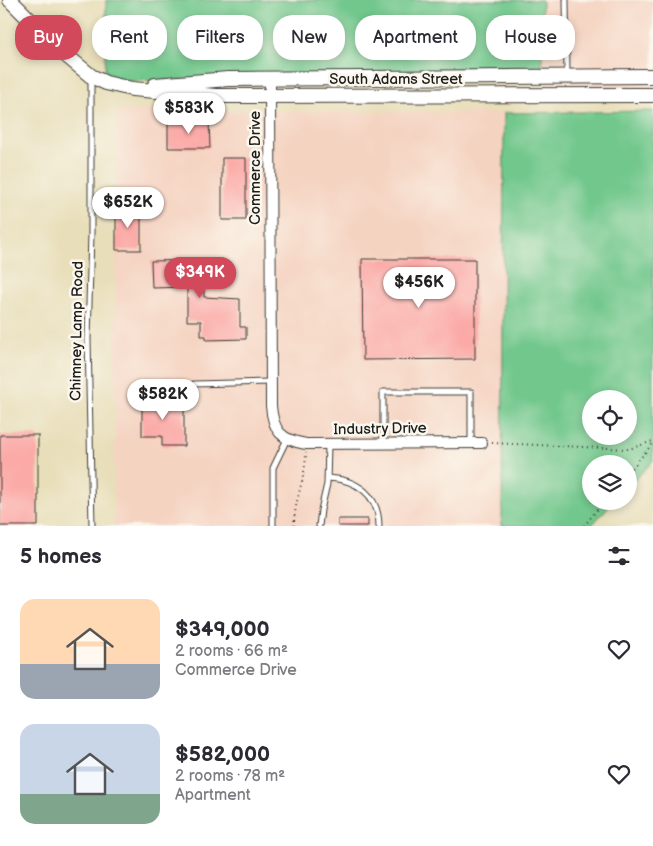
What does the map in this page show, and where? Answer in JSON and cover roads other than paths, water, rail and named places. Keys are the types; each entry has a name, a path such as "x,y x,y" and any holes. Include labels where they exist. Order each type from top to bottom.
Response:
{"street":[{"name":"South Adams Street","path":"10,0 62,52 91,76 120,87 155,92 216,96 653,94"},
{"name":"South Adams Street","path":"140,89 157,84 213,80 653,76"},
{"name":"Commerce Drive","path":"270,79 272,416 275,427 284,437"},
{"name":"Industry Drive","path":"284,437 306,444 328,445 482,443"}],"lane":[{"path":"566,0 567,78"},
{"name":"Chimney Lamp Road","path":"91,76 91,225 88,348 92,526"},
{"path":"194,384 271,382"},
{"path":"383,444 383,392 471,392 471,443"},
{"path":"273,526 273,468 284,437"},
{"path":"320,526 328,478 328,445"},
{"path":"328,478 347,481 370,496 377,506 379,526"}]}
